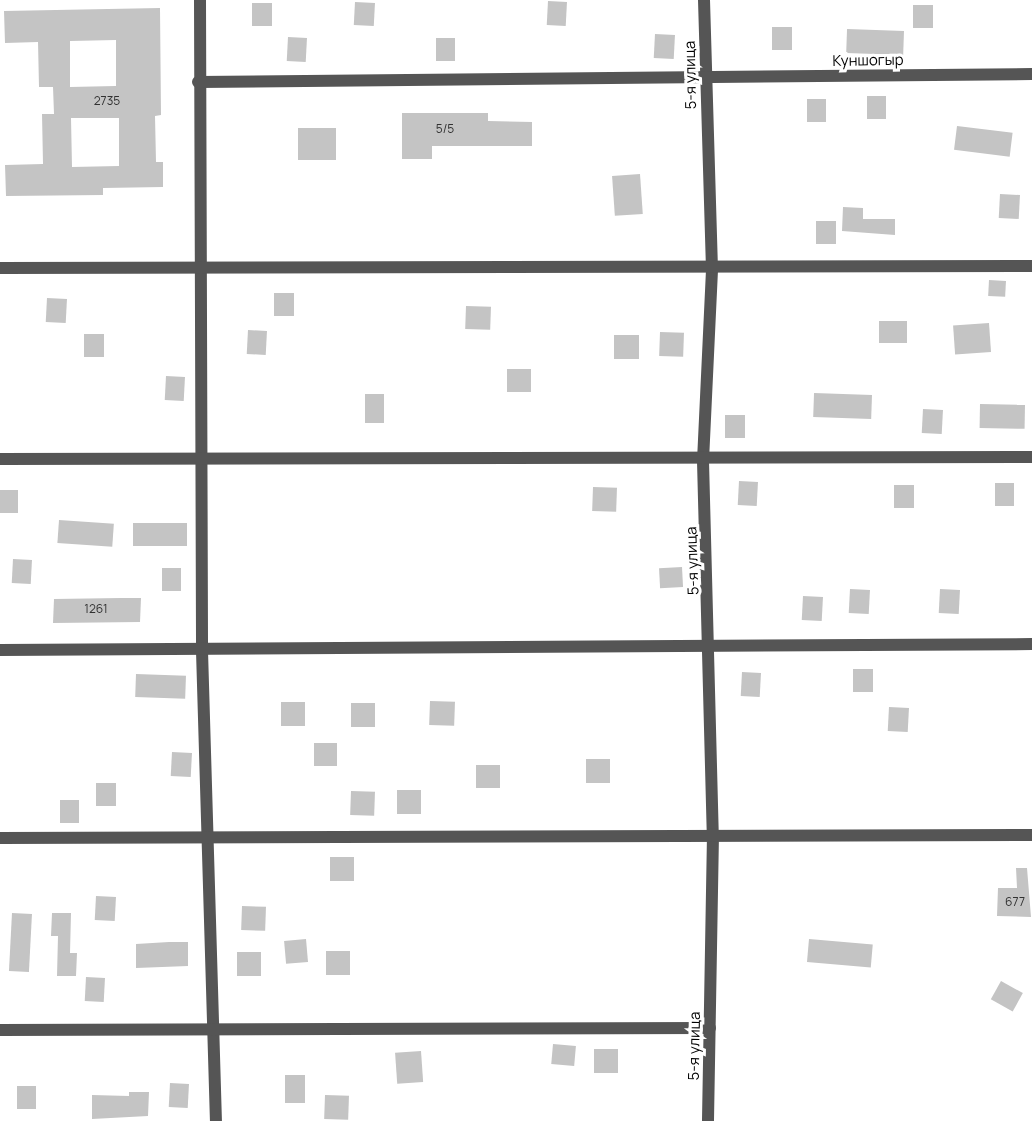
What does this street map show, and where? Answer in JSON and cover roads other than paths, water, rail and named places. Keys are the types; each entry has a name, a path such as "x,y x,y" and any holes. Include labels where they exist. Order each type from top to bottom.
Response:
{"street":[{"path":"200,0 198,82 202,269 202,651 205,841 216,1032 216,1121"},
{"name":"5-я улица","path":"704,0 704,77 712,270 703,461 710,643 713,834 708,1121"},
{"name":"Куншогыр","path":"198,82 1032,74"},
{"path":"0,268 712,270 1032,266"},
{"path":"0,459 703,461 1032,457"},
{"path":"0,650 202,651 710,643 1032,644"},
{"path":"0,838 205,841 713,834 1032,835"},
{"path":"0,1030 216,1032 710,1028"}]}
